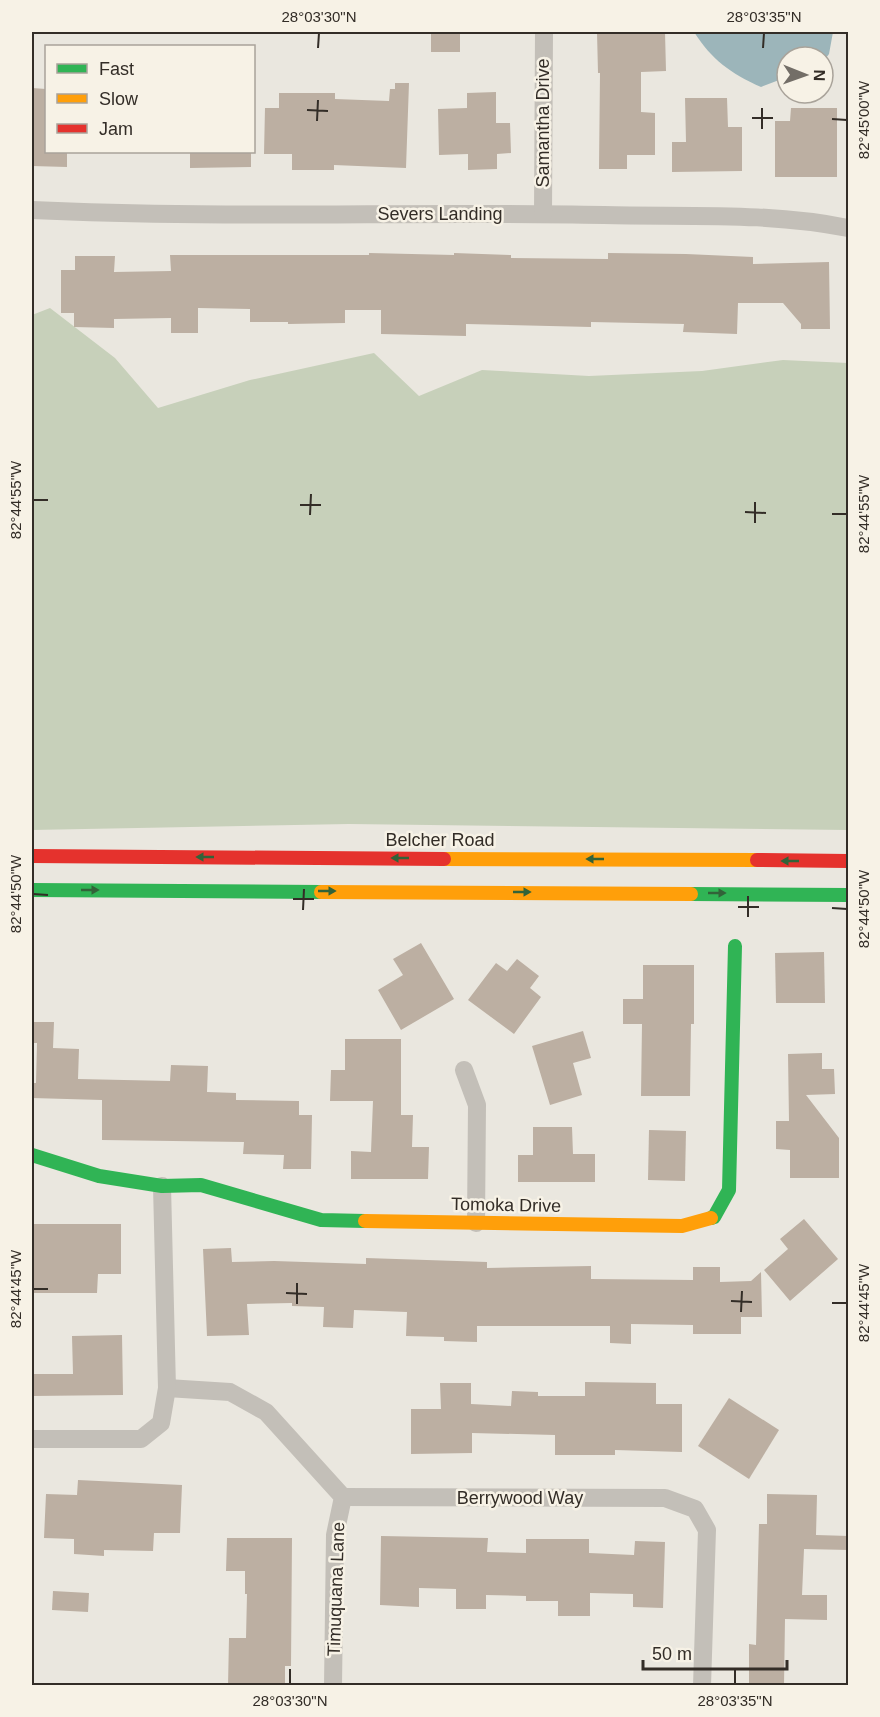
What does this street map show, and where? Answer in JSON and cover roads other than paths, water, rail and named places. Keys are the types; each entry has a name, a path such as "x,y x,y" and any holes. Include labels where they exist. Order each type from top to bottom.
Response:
{"main road":[{"name":"Belcher Road","path":"32,856 849,861"},
{"path":"32,890 849,895"},
{"name":"Tomoka Drive","path":"32,1155 99,1176 162,1186 201,1185 321,1220 682,1226 714,1217 729,1190 735,946"}],"street":[{"name":"Samantha Drive","path":"543,214 544,32"},
{"name":"Severs Landing","path":"32,210 134,215 543,214 776,219 849,228"},
{"path":"464,1070 477,1105 476,1223"},
{"path":"32,1439 141,1439 161,1423 167,1388 162,1186"},
{"name":"Timuquana Lane","path":"167,1388 230,1392 266,1412 343,1497 335,1535 333,1686"},
{"name":"Berrywood Way","path":"343,1497 665,1498 695,1509 706,1530 702,1686"}],"water":[{"path":"694,32 833,32 831,45 775,45 775,82 761,87 723,65"}]}
